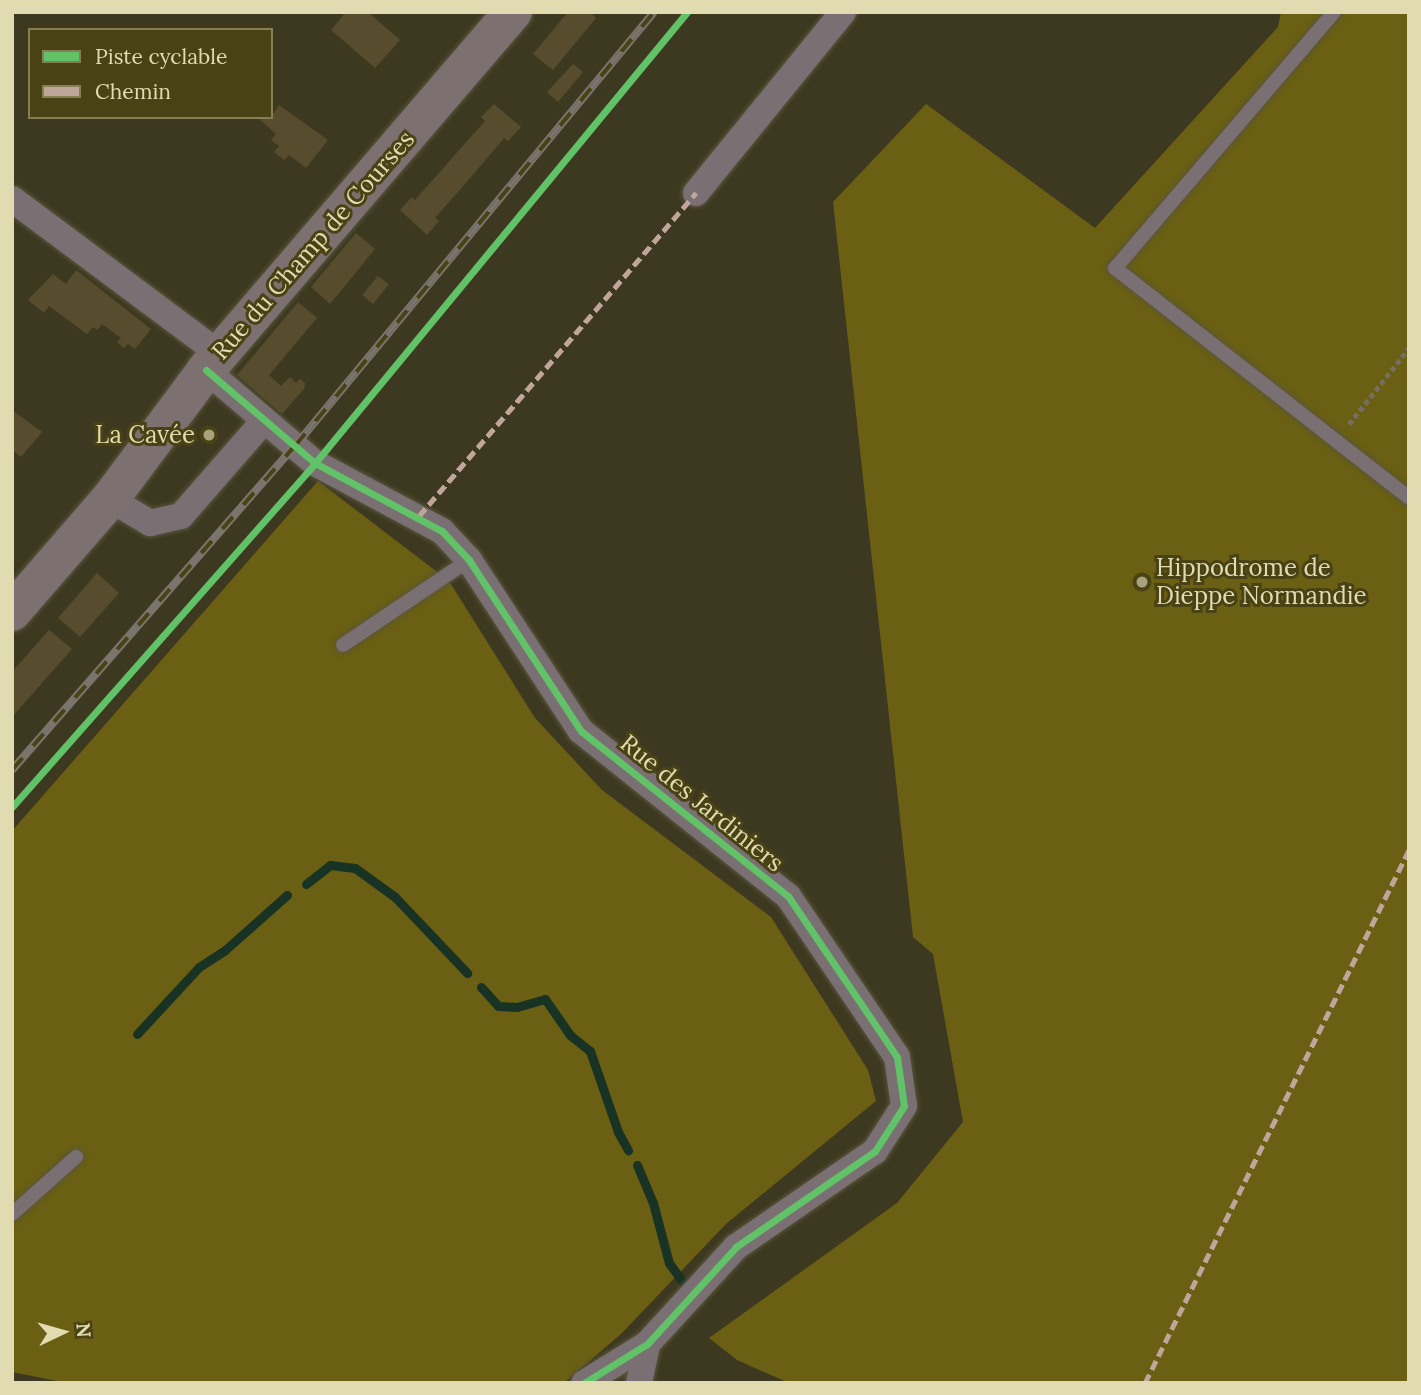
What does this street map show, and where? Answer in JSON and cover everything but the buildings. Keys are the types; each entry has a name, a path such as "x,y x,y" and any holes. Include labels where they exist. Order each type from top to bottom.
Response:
{"main road":[{"name":"Rue du Champ de Courses","path":"12,612 110,499 213,362 513,12"}],"street":[{"path":"696,193 843,12"},
{"name":"Rue des Jardiniers","path":"12,200 213,362 264,421 316,463 442,531 469,560 581,731 788,897 897,1057 904,1106 875,1151 736,1247 647,1344 584,1383"},
{"path":"110,499 150,523 181,516 264,421"},
{"path":"639,1383 647,1344"}],"lane":[{"path":"1334,12 1115,268 1409,498"},
{"path":"343,645 469,560"},
{"path":"12,1214 76,1157"}],"path":[{"path":"1336,441 1409,348"}],"shaded area":[{"name":"Hippodrome de Dieppe Normandie","path":"1281,12 1409,12 1409,1383 789,1383 737,1360 709,1338 897,1203 963,1122 933,954 913,937 833,202 926,104 1095,228 1278,27"},
{"path":"318,481 449,581 535,718 602,790 771,917 868,1070 876,1101 726,1224 621,1334 564,1383 67,1383 12,1372 12,831"}],"waterway":[{"path":"306,884 330,865 355,868 395,897 467,973"},
{"path":"137,1034 199,967 225,950 287,895"},
{"path":"481,987 498,1006 517,1007 545,999 570,1035 590,1051 618,1132 628,1150"},
{"path":"637,1165 653,1203 669,1263 682,1281"}],"railway":[{"path":"12,770 295,446 654,12"}],"marked path":[{"path":"419,516 696,193"},
{"path":"1145,1383 1409,850"}],"cycle path":[{"path":"12,807 315,463 687,12"},
{"path":"206,370 315,463 442,531 469,560 581,731 788,896 897,1057 904,1106 875,1151 736,1247 647,1344 584,1383"}],"place":[{"name":"La Cavée","path":"209,435"},
{"name":"Hippodrome de Dieppe Normandie","path":"1142,582"}]}
